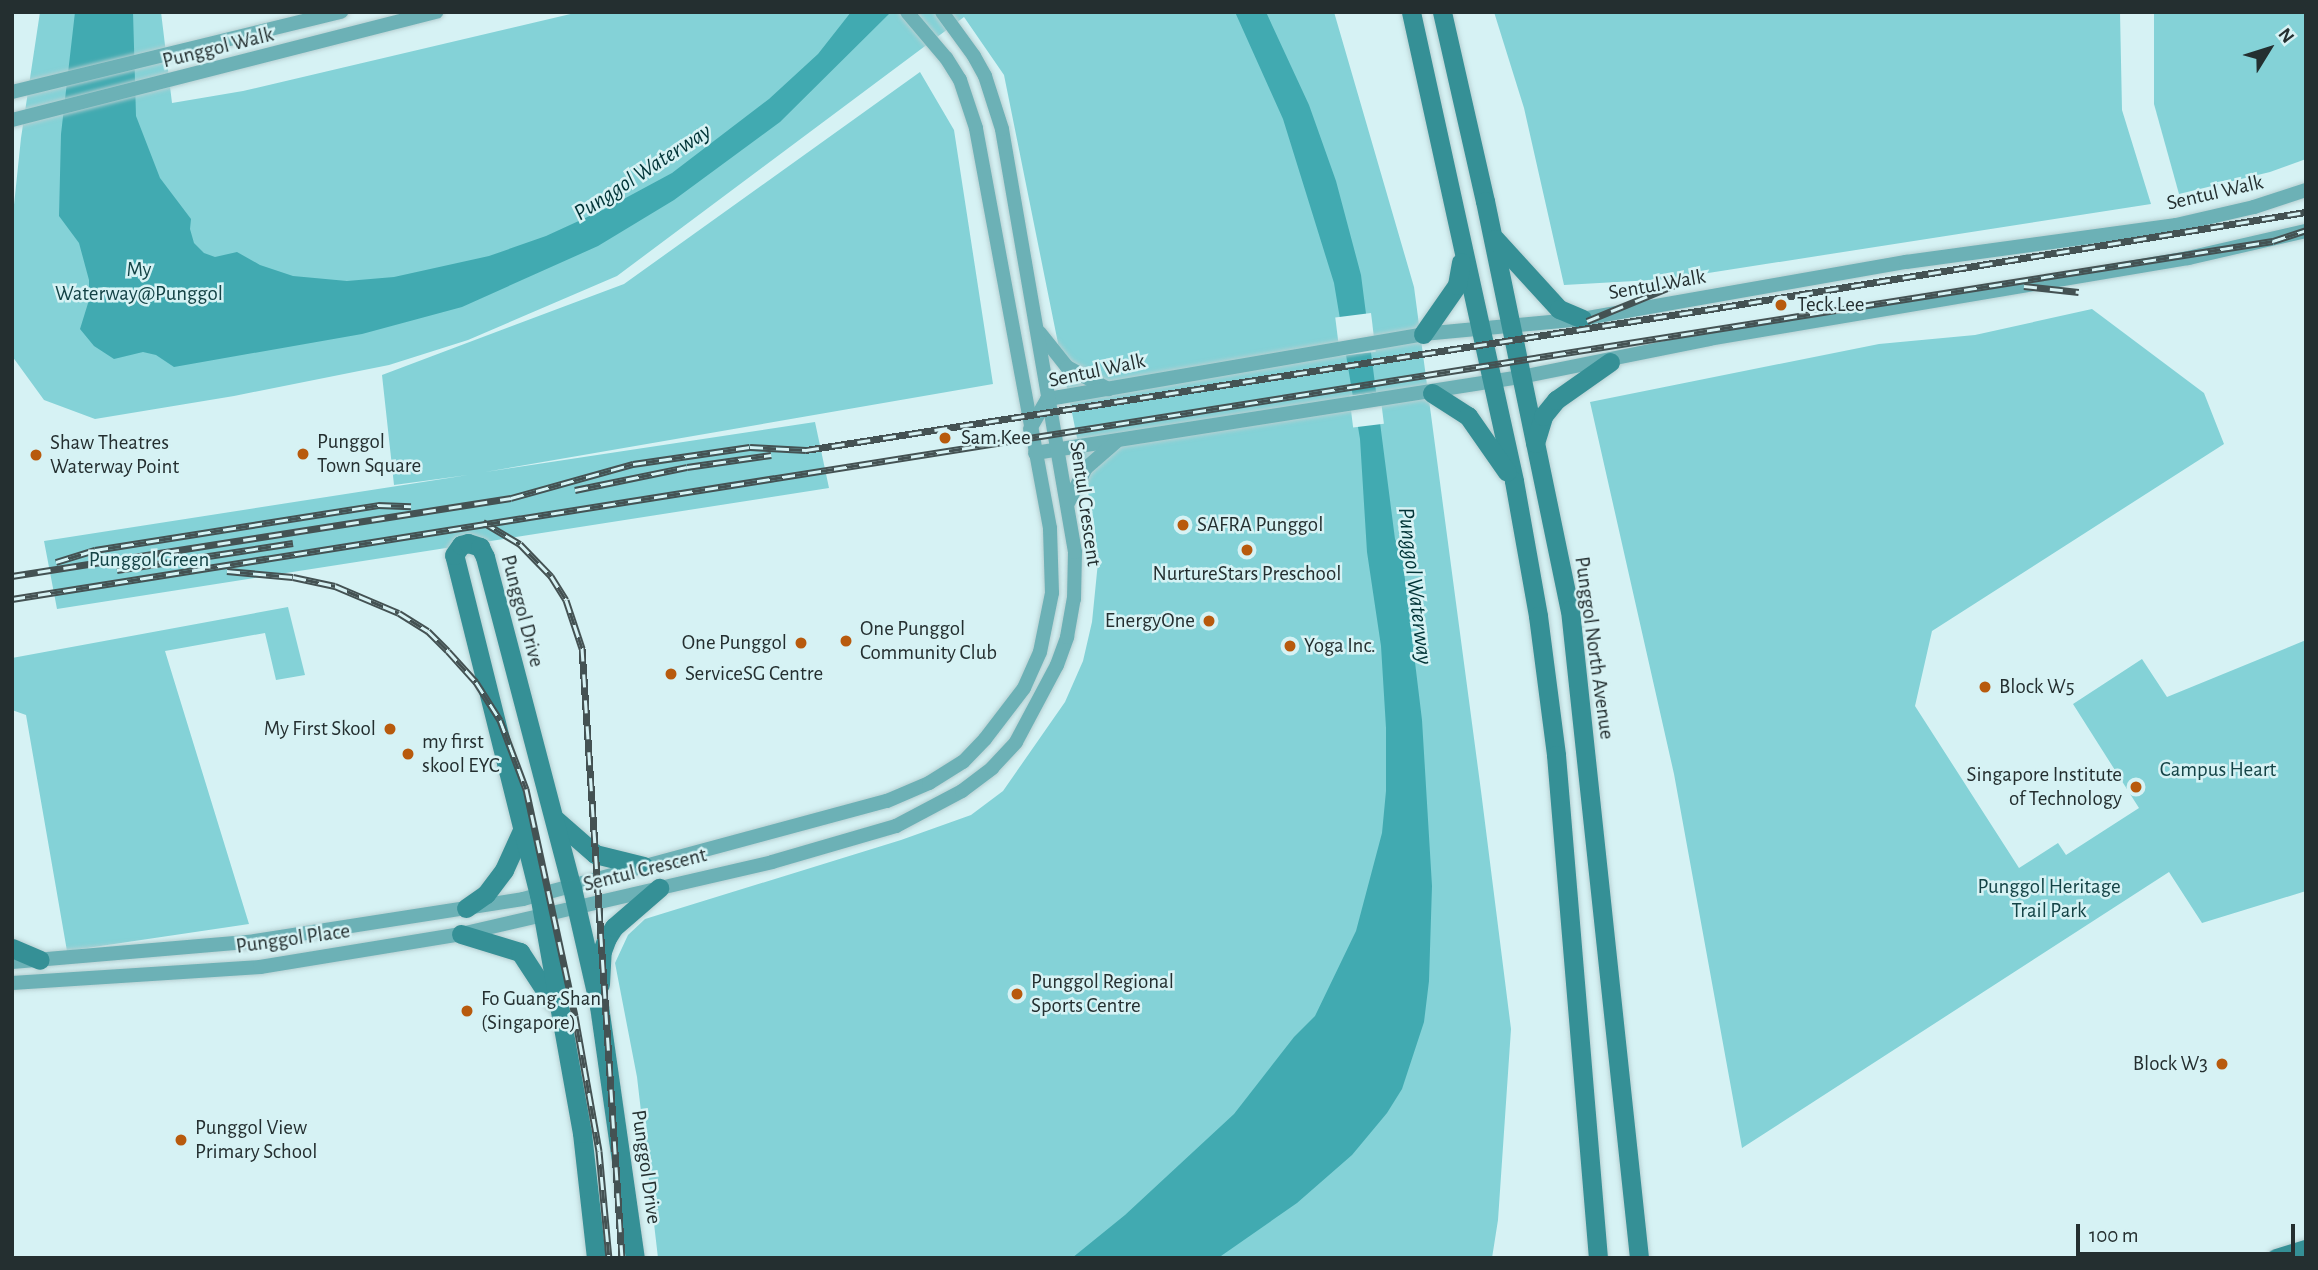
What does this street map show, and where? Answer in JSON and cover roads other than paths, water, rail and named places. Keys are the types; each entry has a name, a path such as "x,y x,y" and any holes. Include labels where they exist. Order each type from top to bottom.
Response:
{"main road":[{"path":"1411,12 1490,383 1514,481 1538,616 1556,755 1598,1258"},
{"name":"Punggol North Avenue","path":"1442,12 1570,610 1639,1258"},
{"path":"1492,236 1559,309 1582,319"},
{"path":"1423,334 1457,285 1462,253"},
{"path":"1534,446 1544,416 1556,400 1610,362"},
{"path":"1432,393 1468,416 1514,481"},
{"name":"Punggol Drive","path":"596,1258 582,1133 539,895 524,826 454,555 461,545 468,543 480,547 485,557 572,888 599,1006 635,1258"},
{"path":"555,819 595,854 644,866"},
{"path":"466,908 486,894 504,870 524,826"},
{"path":"599,1006 602,951 607,938 614,927 660,888"},
{"path":"461,934 520,952 558,1011"},
{"path":"12,948 40,960"},
{"path":"2276,1258 2306,1249"}],"street":[{"name":"Punggol Walk","path":"12,92 341,12"},
{"name":"Punggol Walk","path":"12,120 240,64 434,12"},
{"name":"Sentul Crescent","path":"572,888 887,801 940,776 963,762 985,739 1024,688 1040,652 1052,593 1050,528 976,128 960,80 946,58 907,12"},
{"name":"Sentul Crescent","path":"576,909 772,862 896,826 962,791 992,768 1016,741 1049,684 1067,637 1074,599 1075,552 1068,503 1047,399 1038,331 1002,129 985,76 942,12"},
{"name":"Sentul Walk","path":"1030,429 1047,399 1423,334 1582,319 1906,262 2176,225 2254,207 2306,190"},
{"path":"1035,453 1490,383 1610,362 1709,340 2188,258 2306,231"},
{"path":"1038,331 1067,367 1108,389"},
{"path":"1068,503 1086,468 1117,440"},
{"name":"Punggol Place","path":"12,962 255,942 572,888"},
{"name":"Punggol Place","path":"12,983 260,967 461,934 576,909"}],"railway":[{"path":"12,576 511,498 633,464 750,447 806,450 1723,307 2306,212"},
{"path":"12,599 2273,241 2306,230"},
{"path":"1587,321 1677,284"},
{"path":"2024,286 2079,292"},
{"path":"575,490 687,467 771,455"},
{"path":"56,562 95,550 378,505 411,506"},
{"path":"483,522 520,544 551,576 566,600 582,648 622,1258"},
{"path":"117,570 293,543"},
{"path":"227,571 293,577 335,586 399,613 428,631 448,651 476,682 500,720 526,789 575,1016 599,1151 609,1258"}],"place":[{"name":"Teck Lee","path":"1781,305"},
{"name":"Sam Kee","path":"945,438"},
{"name":"Punggol Town Square","path":"303,454"},
{"name":"Shaw Theatres Waterway Point","path":"36,455"},
{"name":"SAFRA Punggol","path":"1183,525"},
{"name":"NurtureStars Preschool","path":"1247,550"},
{"name":"EnergyOne","path":"1209,621"},
{"name":"One Punggol Community Club","path":"846,641"},
{"name":"One Punggol","path":"801,643"},
{"name":"Yoga Inc.","path":"1290,646"},
{"name":"ServiceSG Centre","path":"671,674"},
{"name":"Block W5","path":"1985,687"},
{"name":"My First Skool","path":"390,729"},
{"name":"my first skool EYC","path":"408,754"},
{"name":"Singapore Institute of Technology","path":"2136,787"},
{"name":"Punggol Regional Sports Centre","path":"1017,994"},
{"name":"Fo Guang Shan (Singapore)","path":"467,1011"},
{"name":"Block W3","path":"2222,1064"},
{"name":"Punggol View Primary School","path":"181,1140"}],"water label":[{"name":"Punggol Waterway","path":"643,173"},
{"name":"Punggol Waterway","path":"1414,586"}],"park label":[{"name":"My Waterway@Punggol","path":"139,282"},
{"name":"Punggol Green","path":"149,560"},
{"name":"Campus Heart","path":"2218,770"},
{"name":"Punggol Heritage Trail Park","path":"2049,899"}]}
